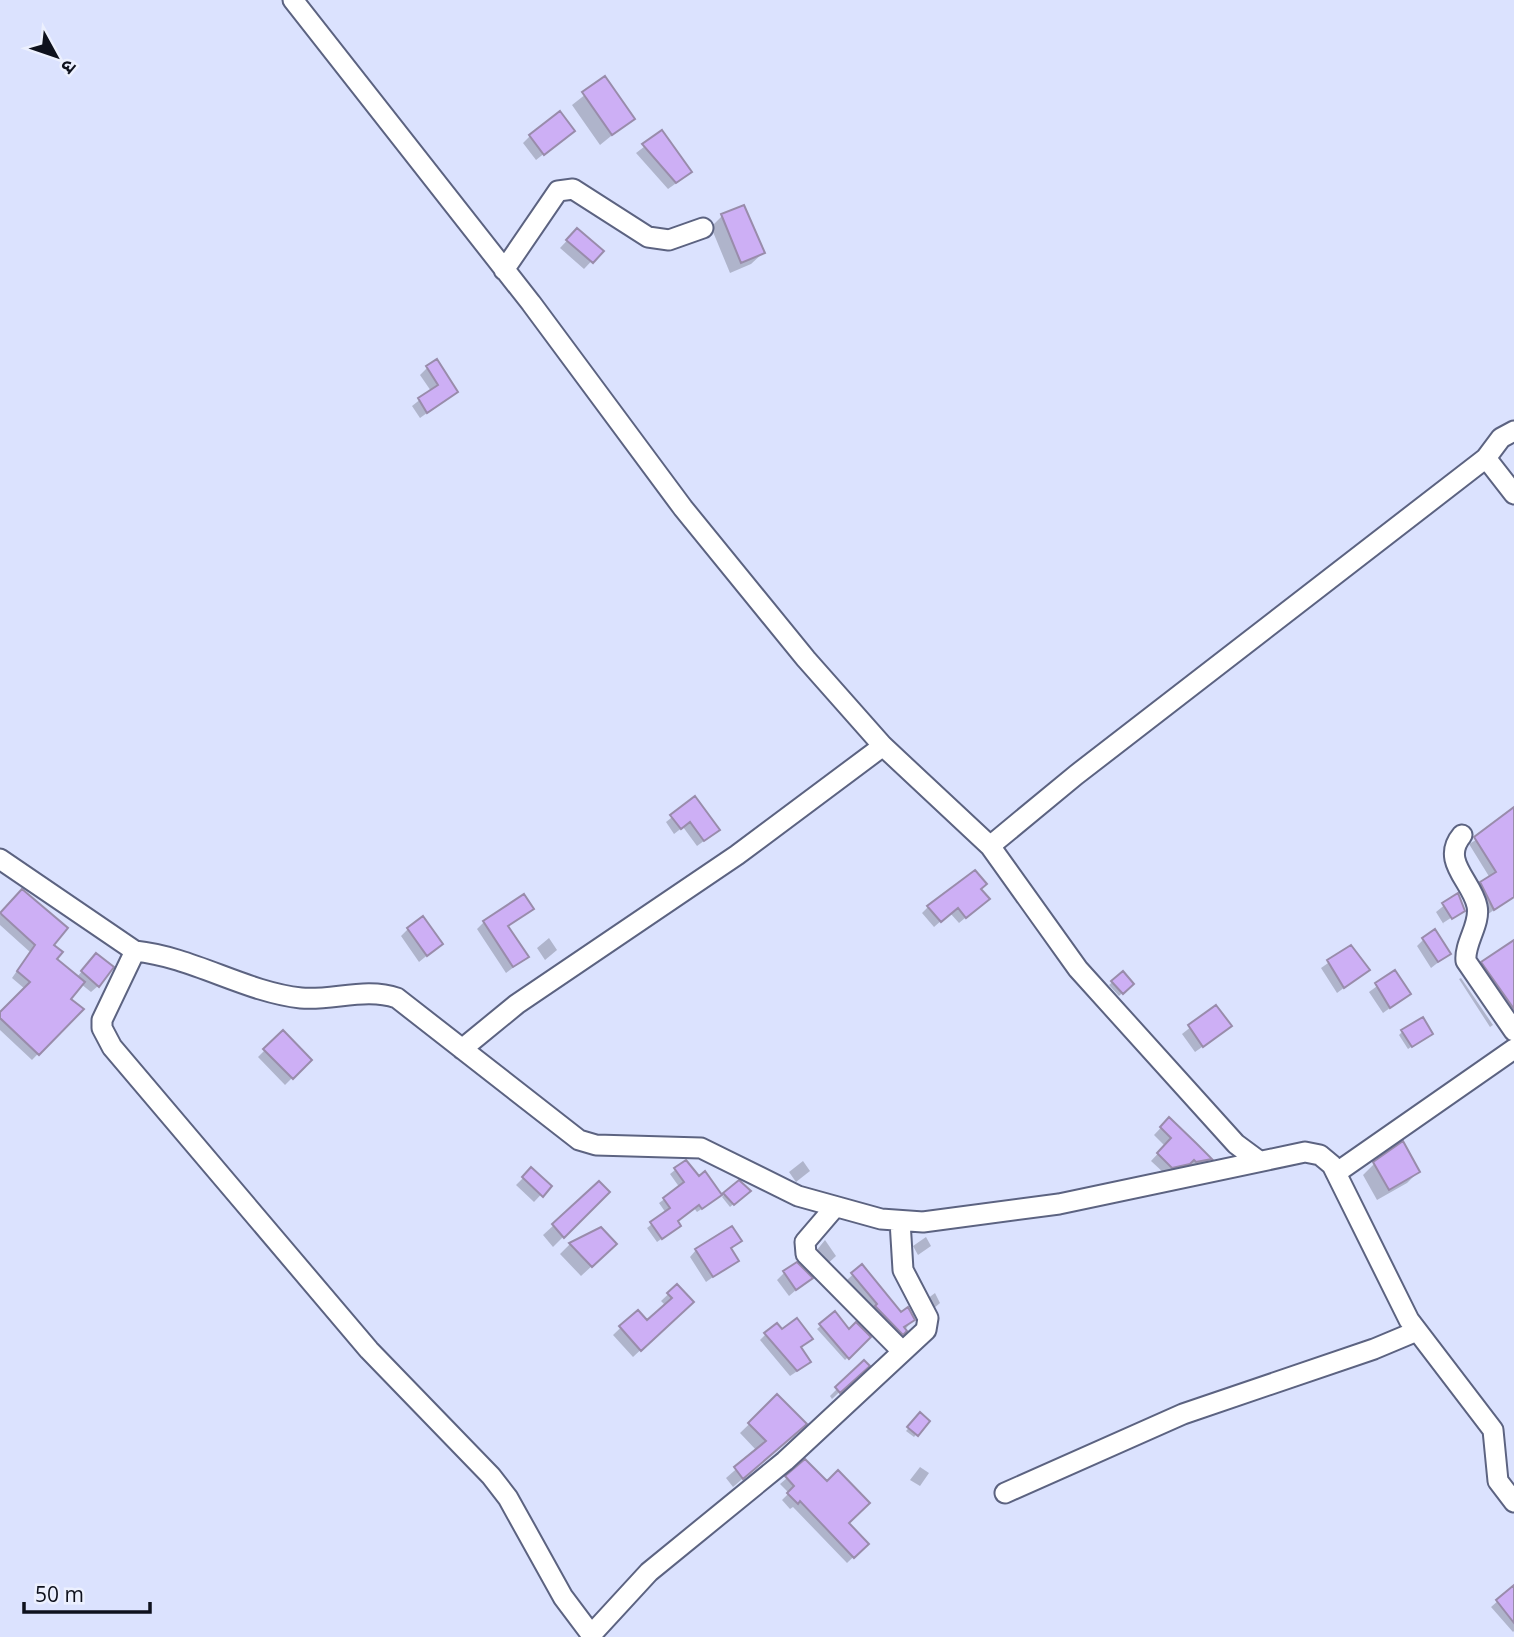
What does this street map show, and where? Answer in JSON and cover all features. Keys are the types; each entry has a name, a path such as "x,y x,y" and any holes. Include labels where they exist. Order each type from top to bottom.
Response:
{"street":[{"path":"293,0 499,264 692,519 806,659 883,746 990,846 1078,969 1236,1144 1259,1161"},
{"path":"499,264 558,191 565,188 573,188 648,237 669,240 703,228"},
{"path":"990,846 1087,766 1486,458 1500,438 1514,431"},
{"path":"1486,458 1514,494"},
{"path":"462,1049 517,1004 737,856 883,746"},
{"path":"1462,835 1455,843 1455,863 1478,910 1466,961 1514,1031"},
{"path":"0,859 135,951 169,956 299,998 387,995 397,998 587,1143 701,1148 798,1196 835,1208 900,1221 945,1221 1059,1204 1173,1182 1259,1161 1313,1153 1327,1159 1336,1173 1394,1292 1417,1331 1493,1430 1499,1481 1514,1502"},
{"path":"135,951 102,1020 112,1047 369,1350 491,1476 508,1497 563,1597 592,1636 649,1572 785,1461 929,1324 903,1270 900,1221"},
{"path":"1336,1173 1514,1049"},
{"path":"835,1208 805,1242 806,1254 902,1351"},
{"path":"1005,1493 1171,1419 1374,1349 1417,1331"}],"building":[{"path":"605,76 635,119 612,135 582,92"},
{"path":"560,111 575,131 544,155 529,135"},
{"path":"662,130 692,172 676,183 642,144"},
{"path":"744,205 765,253 741,263 721,214"},
{"path":"577,228 604,251 593,263 566,240"},
{"path":"437,359 458,392 427,413 418,398 438,385 426,366"},
{"path":"695,796 720,830 704,841 690,822 681,829 670,815"},
{"path":"1514,807 1514,897 1494,910 1480,882 1496,872 1474,837"},
{"path":"975,870 987,884 981,889 990,899 966,918 958,908 941,922 927,906"},
{"path":"22,889 68,928 54,945 63,952 57,959 85,982 71,999 84,1009 39,1055 0,1018 0,1012 30,982 17,971 35,945 0,913"},
{"path":"1458,893 1465,911 1452,919 1442,903"},
{"path":"524,894 534,909 508,926 529,957 513,967 483,921"},
{"path":"423,916 443,944 427,956 407,928"},
{"path":"1435,929 1451,954 1438,962 1422,938"},
{"path":"1514,940 1514,1009 1481,962"},
{"path":"1351,945 1370,970 1344,988 1327,960"},
{"path":"96,953 114,967 99,987 81,971"},
{"path":"1395,970 1411,994 1390,1008 1375,983"},
{"path":"1123,971 1134,984 1123,994 1111,981"},
{"path":"1216,1005 1232,1026 1203,1047 1188,1025"},
{"path":"1423,1017 1433,1034 1412,1047 1401,1030"},
{"path":"283,1030 312,1060 293,1079 263,1049"},
{"path":"1169,1117 1212,1159 1196,1162 1194,1160 1190,1164 1172,1168 1157,1153 1171,1138 1160,1127"},
{"path":"1403,1141 1420,1172 1389,1190 1373,1162"},
{"path":"686,1160 699,1176 705,1171 722,1195 702,1209 699,1205 678,1221 681,1226 662,1239 650,1222 670,1208 663,1198 684,1182 674,1168"},
{"path":"531,1167 552,1186 543,1197 522,1177"},
{"path":"739,1180 751,1191 734,1205 723,1193"},
{"path":"599,1181 610,1192 564,1238 552,1224"},
{"path":"732,1226 742,1241 731,1248 739,1261 713,1277 695,1249"},
{"path":"601,1227 617,1244 592,1267 569,1243"},
{"path":"797,1262 813,1278 796,1290 783,1271"},
{"path":"862,1264 901,1312 908,1307 915,1320 904,1327 907,1331 903,1335 875,1306 877,1304 851,1273"},
{"path":"677,1284 694,1302 641,1351 619,1326 638,1310 647,1320 672,1298 667,1293"},
{"path":"835,1311 849,1329 856,1322 871,1337 849,1359 819,1324"},
{"path":"797,1318 813,1339 801,1347 811,1362 797,1371 764,1333 777,1323 782,1329"},
{"path":"864,1360 870,1366 840,1393 835,1387"},
{"path":"777,1394 807,1424 743,1479 734,1467 766,1441 748,1423"},
{"path":"920,1412 930,1421 918,1436 907,1427"},
{"path":"805,1459 827,1481 838,1470 870,1503 849,1523 869,1544 854,1558 800,1501 798,1504 787,1493 794,1486 785,1476"},
{"path":"1514,1585 1514,1623 1496,1600"}]}
